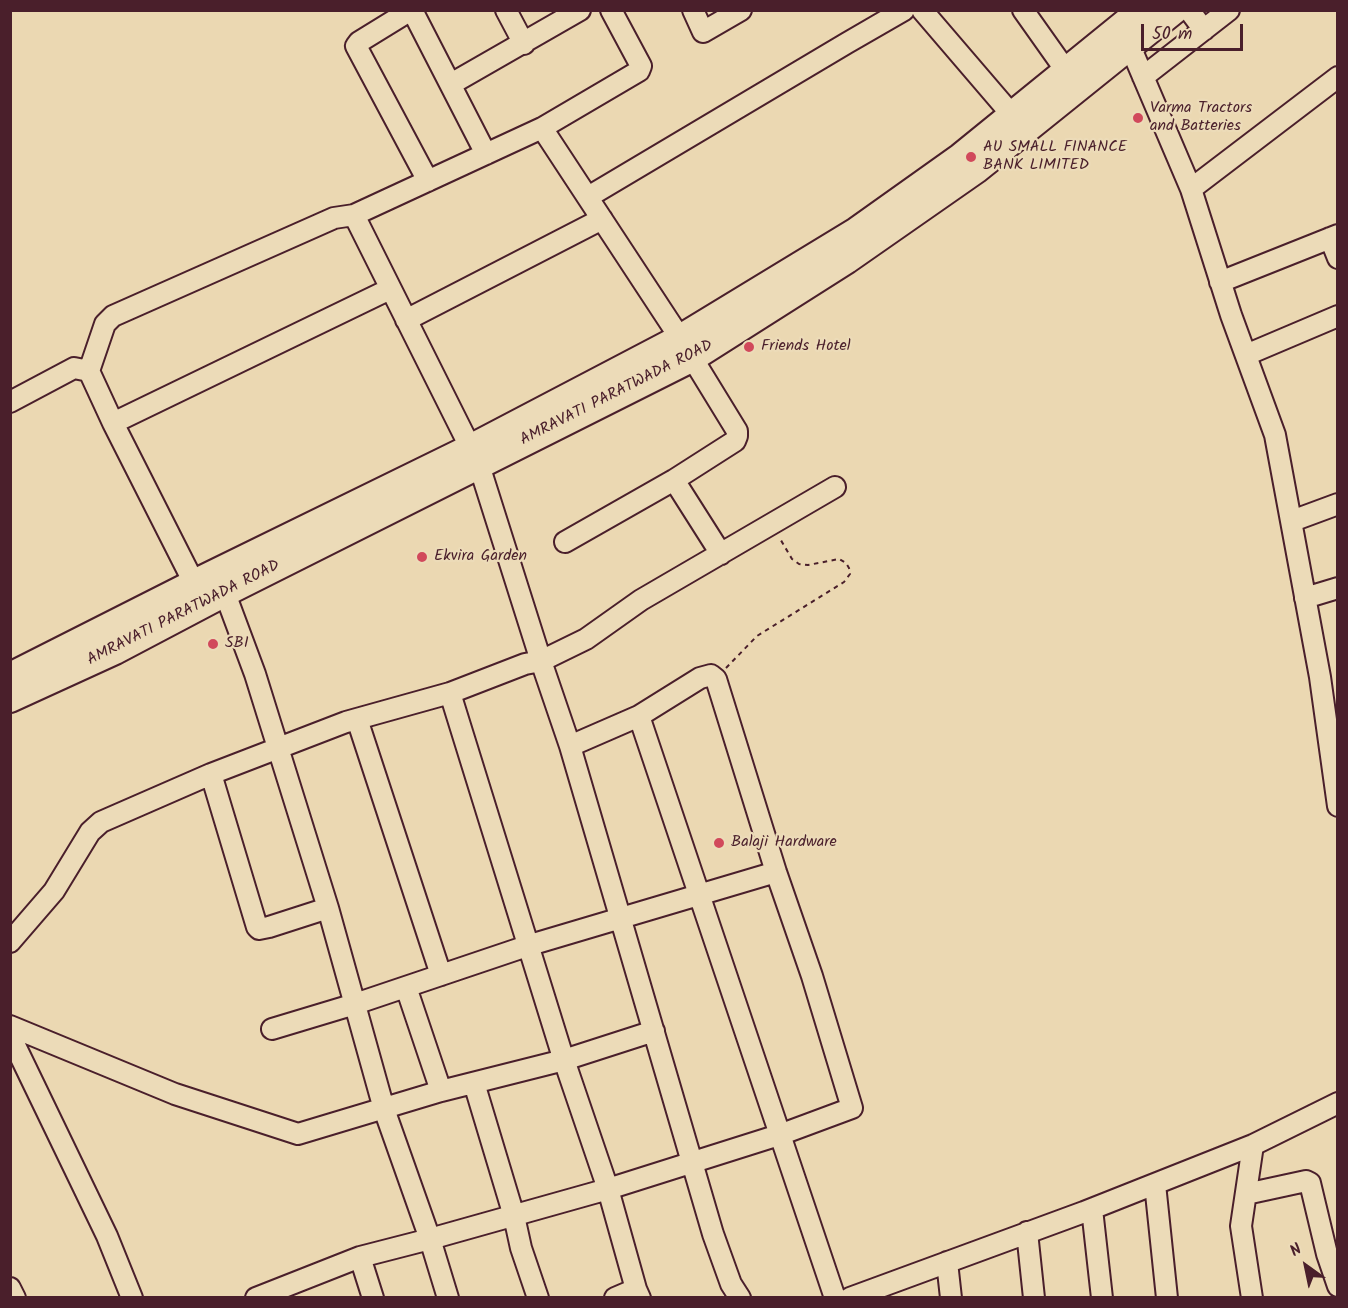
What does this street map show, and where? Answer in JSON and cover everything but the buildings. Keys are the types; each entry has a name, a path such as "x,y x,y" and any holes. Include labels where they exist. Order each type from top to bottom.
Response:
{"main road":[{"name":"AMRAVATI PARATWADA ROAD","path":"10,676 212,583 475,457 686,349 856,254 976,170 1073,80 1141,10"},
{"name":"AMRAVATI PARATWADA ROAD","path":"686,349 960,157 1012,115 1130,46 1175,10"},
{"name":"AMRAVATI PARATWADA ROAD","path":"10,699 115,651 212,583"}],"street":[{"path":"428,181 357,49 358,42 412,10 486,154"},
{"path":"506,10 524,44"},
{"path":"451,84 580,10"},
{"path":"448,1298 430,1239 384,1109 328,908 255,674 212,583 113,423 89,371 105,324 113,316 334,218 354,215 542,128 641,69 611,10"},
{"path":"693,10 703,32 741,10"},
{"path":"588,197 904,10"},
{"path":"922,10 1012,115"},
{"path":"1023,10 1073,80"},
{"path":"1189,10 1204,30"},
{"path":"1143,77 1229,10"},
{"path":"1130,46 1191,189 1220,282 1275,435 1320,677 1338,806"},
{"path":"1191,189 1338,77"},
{"path":"542,128 737,431 735,441 674,480 565,542"},
{"path":"354,215 475,457 570,746 716,1244 731,1284 740,1298"},
{"path":"406,321 602,219"},
{"path":"1220,282 1334,237 1338,258"},
{"path":"113,423 390,289"},
{"path":"1246,355 1338,316"},
{"path":"10,402 74,368 89,371"},
{"path":"674,480 721,554"},
{"path":"10,942 54,891 94,827 211,774 357,719 450,693 525,664 541,662 586,639 641,600 835,487"},
{"path":"1292,521 1338,504"},
{"path":"1305,598 1338,588"},
{"path":"256,1298 360,1257 608,1190 782,1134 852,1108 716,679 711,675 700,678 639,716 570,746"},
{"path":"450,693 564,1060 608,1190 638,1293 615,1298"},
{"path":"639,716 782,1134 835,1298"},
{"path":"357,719 441,975"},
{"path":"211,774 258,929 328,908"},
{"path":"272,1029 356,1004 528,946 776,872"},
{"path":"406,987 441,1091"},
{"path":"10,1026 175,1094 289,1132 306,1133 441,1091 564,1060 654,1031"},
{"path":"10,1035 107,1236 132,1298"},
{"path":"474,1083 514,1216 521,1248 538,1298"},
{"path":"861,1296 1092,1209 1253,1145 1338,1103"},
{"path":"1252,1298 1241,1226 1253,1145"},
{"path":"1246,1194 1306,1181 1310,1184 1327,1254 1338,1286"},
{"path":"1155,1184 1167,1298"},
{"path":"1092,1209 1102,1298"},
{"path":"1027,1233 1034,1298"},
{"path":"360,1257 373,1298"},
{"path":"947,1262 951,1298"},
{"path":"10,1288 15,1298"}],"path":[{"path":"716,679 757,636 844,582 850,574 846,563 839,559 808,565 800,564 792,559 771,524"}],"place":[{"name":"Varma Tractors and Batteries","path":"1138,118"},
{"name":"AU SMALL FINANCE BANK LIMITED","path":"971,157"},
{"name":"Friends Hotel","path":"749,347"},
{"name":"Ekvira Garden","path":"422,557"},
{"name":"SBI","path":"213,644"},
{"name":"Balaji Hardware","path":"719,843"}]}
